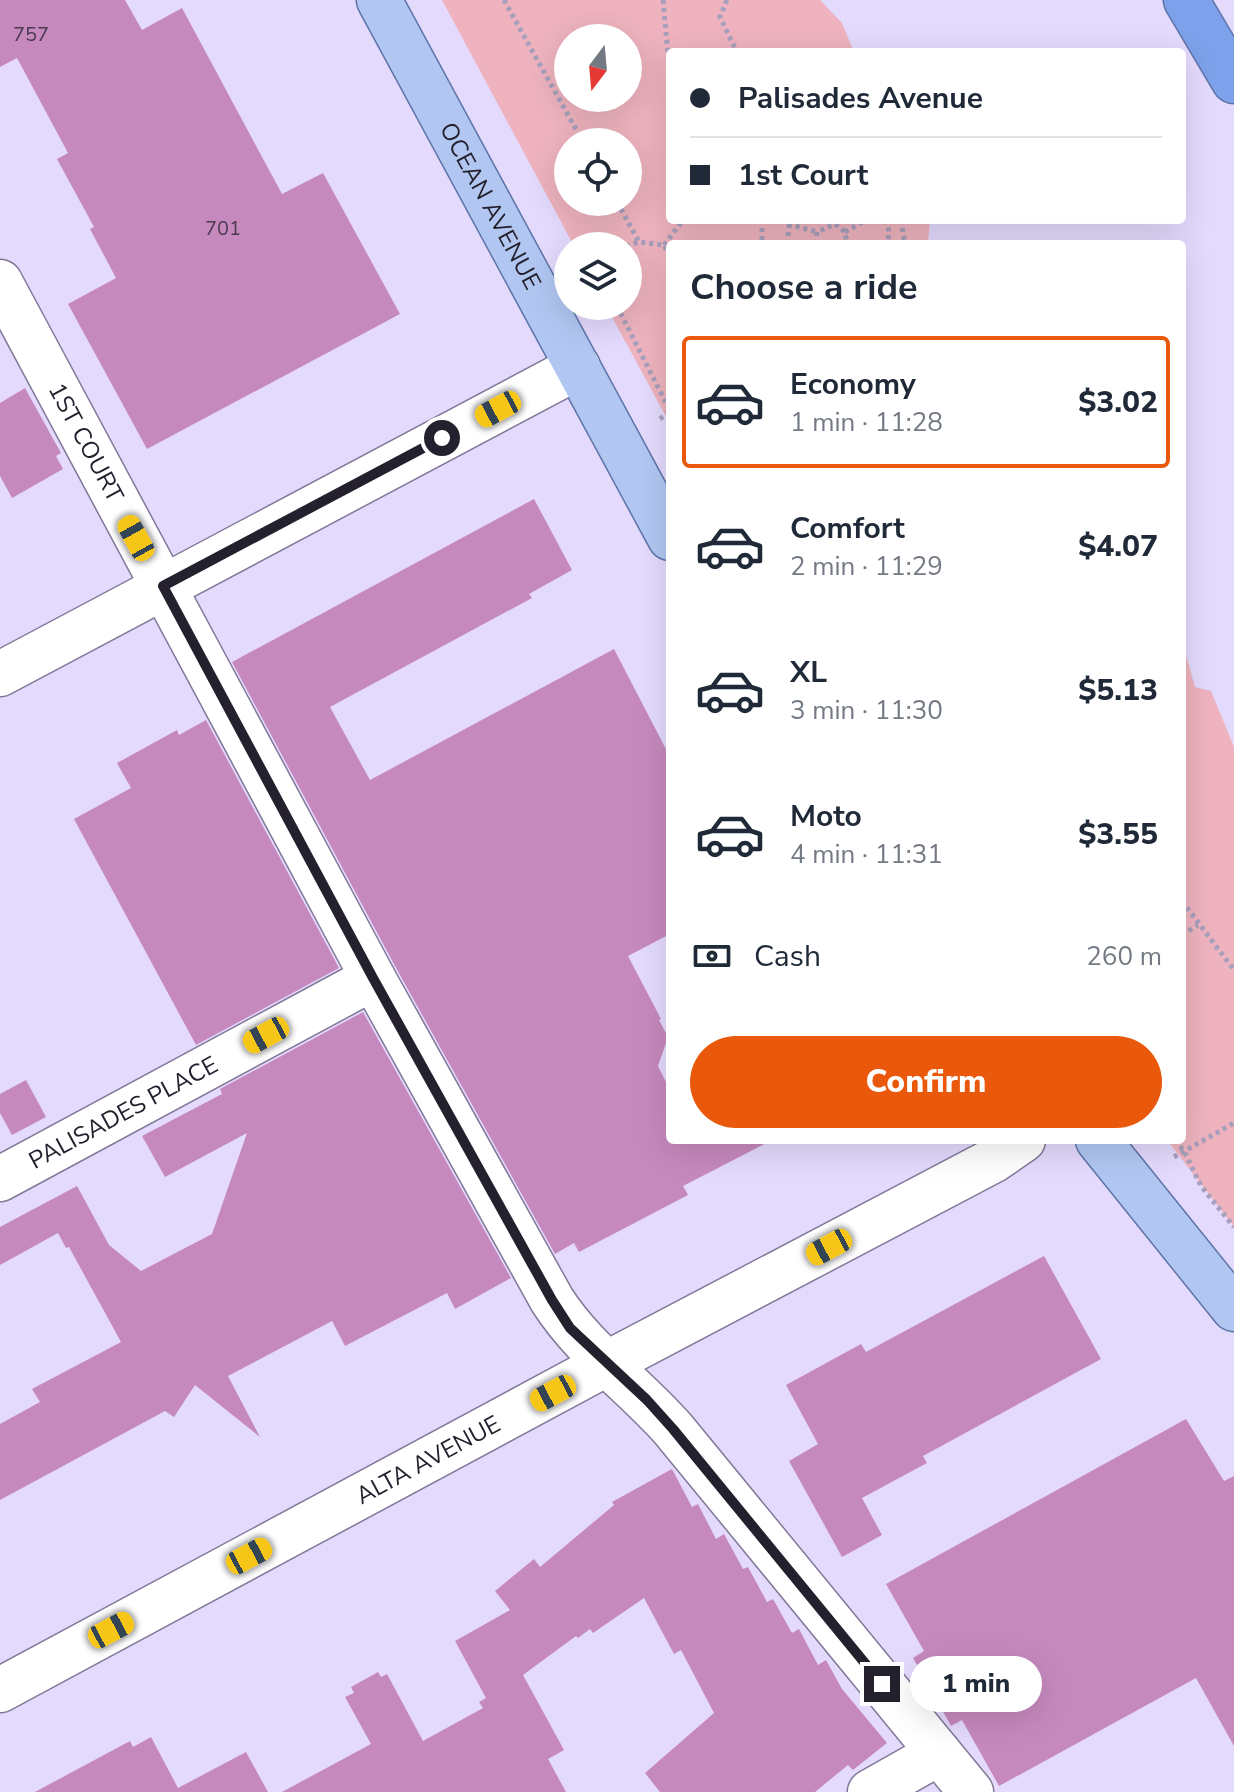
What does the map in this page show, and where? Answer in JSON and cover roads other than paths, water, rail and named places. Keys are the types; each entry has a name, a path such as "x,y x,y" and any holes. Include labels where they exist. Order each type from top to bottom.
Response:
{"highway":[{"path":"1186,0 1234,81"}],"main road":[{"name":"OCEAN AVENUE","path":"379,0 666,531"},
{"path":"1101,1144 1234,1309"}],"street":[{"name":"1ST COURT","path":"0,282 373,978 570,1328 647,1400 673,1429 971,1792"},
{"path":"0,674 578,367"},
{"name":"PALISADES PLACE","path":"0,1179 373,978"},
{"name":"ALTA AVENUE","path":"0,1690 608,1363 994,1160 1017,1144"},
{"path":"870,1792 939,1753"}]}
